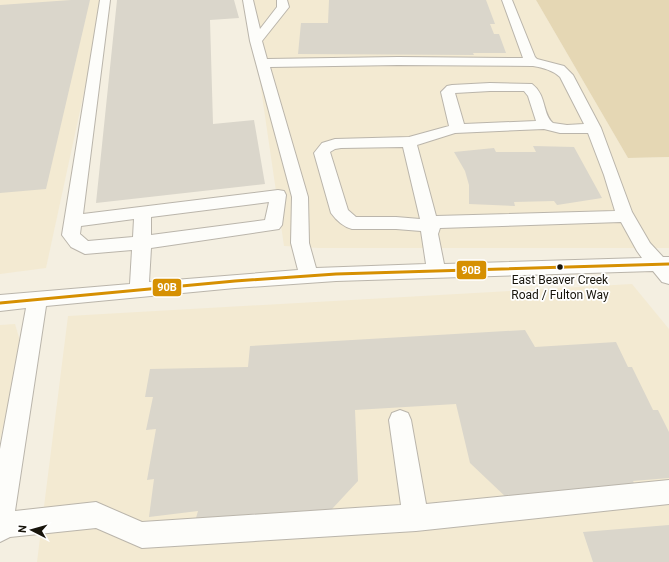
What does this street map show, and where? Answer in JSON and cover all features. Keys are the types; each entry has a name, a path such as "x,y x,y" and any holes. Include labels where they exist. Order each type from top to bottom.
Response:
{"street":[{"path":"73,221 278,195 273,225 142,243 85,248 77,243 71,235 73,221 105,0"},
{"path":"248,0 256,41 300,197 300,243 308,276"},
{"path":"256,41 283,7 282,0"},
{"path":"507,0 526,52 533,62"},
{"path":"263,63 397,60 533,62 559,69 566,75 594,128 627,216 643,248 666,268"},
{"path":"454,129 457,125 448,92 452,89 475,87 527,87 532,90 540,109 542,119 546,125"},
{"path":"594,128 554,128 546,125 454,129 409,142 341,143 324,148 322,153 340,213 345,219 352,223 396,223 430,226 436,222 627,216"},
{"path":"409,142 430,226 429,234 436,270"},
{"path":"139,290 143,212"},
{"path":"0,304 235,281 308,276 436,270 666,268"},
{"path":"0,529 6,448 38,300"},
{"path":"400,420 416,518"},
{"path":"0,525 96,516 142,535 416,518 669,492"}],"shaded area":[{"path":"0,0 104,0 46,268 0,274"},
{"path":"248,0 536,0 628,158 669,157 669,248 319,248 284,246"},
{"path":"536,0 669,0 669,157 628,158"},
{"path":"632,284 669,329 669,562 37,562 68,316"},
{"path":"15,324 21,344 0,441 0,325"}],"building":[{"path":"90,0 46,189 0,193 0,5"},
{"path":"117,0 234,0 239,18 210,20 213,124 254,120 265,184 96,203"},
{"path":"329,0 486,0 495,24 490,24 494,34 499,34 506,53 473,53 474,55 298,54 301,23 328,23"},
{"path":"533,146 574,147 602,198 557,205 554,201 514,202 515,206 469,204 469,185 465,171 454,152 494,148 496,152 536,152"},
{"path":"525,330 535,347 616,342 628,367 632,367 653,410 658,410 669,432 669,478 633,481 635,485 509,500 470,463 456,404 355,410 358,481 332,509 196,518 198,511 149,517 154,479 147,480 156,429 146,430 153,397 145,397 150,369 248,367 250,346"},
{"path":"669,525 669,562 593,562 583,532"}],"transit line":[{"name":"90B","path":"0,303 235,281 336,274 669,264"}],"place":[{"name":"East Beaver Creek Road / Fulton Way","path":"560,267"}]}
